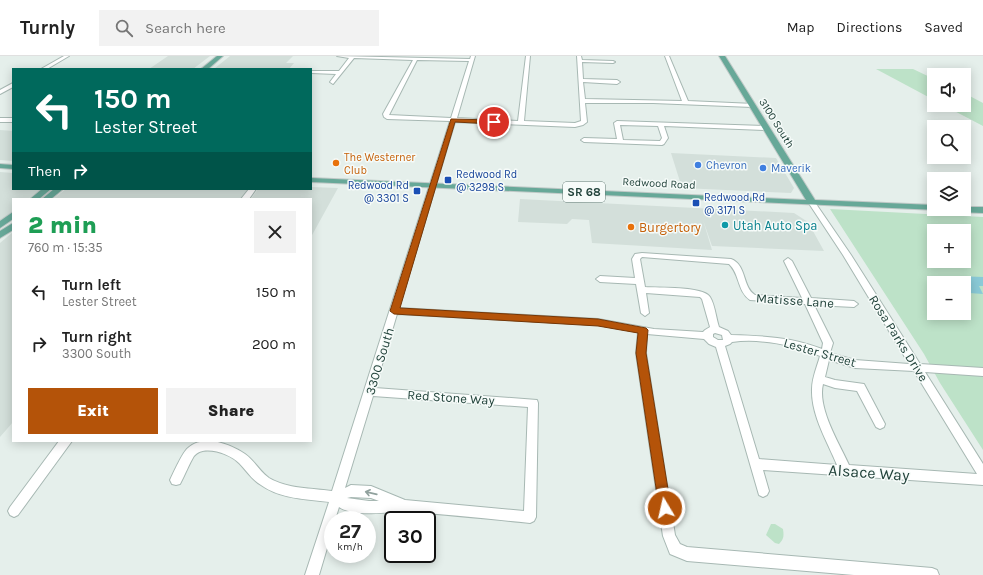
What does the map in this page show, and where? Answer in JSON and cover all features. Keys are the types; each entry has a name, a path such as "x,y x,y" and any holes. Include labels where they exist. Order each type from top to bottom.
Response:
{"main road":[{"path":"205,68 220,56"},
{"name":"3100 South","path":"722,56 812,202"},
{"path":"0,166 12,167"},
{"name":"Redwood Road","path":"312,180 927,208"},
{"path":"35,198 46,190"},
{"path":"47,198 58,190"},
{"path":"971,210 983,210"},
{"path":"0,225 12,216"},
{"path":"0,235 12,227"}],"street":[{"path":"45,68 67,56"},
{"path":"339,56 473,58"},
{"path":"333,82 353,56"},
{"path":"521,123 528,56"},
{"path":"667,56 686,103"},
{"path":"416,58 386,114 387,117 581,124 584,122 579,58 613,62"},
{"name":"3300 South","path":"312,575 473,58"},
{"path":"312,72 340,73"},
{"path":"581,80 617,82"},
{"path":"0,92 12,86"},
{"path":"582,101 752,105"},
{"path":"0,120 12,120"},
{"path":"620,141 617,123 766,128"},
{"path":"584,140 662,143 665,138 661,125"},
{"path":"246,198 252,190"},
{"name":"Rosa Parks Drive","path":"812,202 847,255 983,474"},
{"name":"Matisse Lane","path":"640,286 636,259 638,256 673,256 688,259 729,262 735,266 746,292 751,297 854,304"},
{"path":"788,261 828,343 817,387 819,408 845,470"},
{"path":"600,279 703,295 706,298 715,329"},
{"path":"640,286 645,314"},
{"path":"394,311 598,322 664,334 707,336 713,342 724,341"},
{"path":"707,336 708,332 715,329 722,331 763,491"},
{"path":"643,330 641,353 669,536 675,549 687,554 932,575"},
{"name":"Lester Street","path":"724,341 790,342 839,360 855,364 983,372"},
{"path":"819,379 834,384 860,387 880,424"},
{"name":"Red Stone Way","path":"336,497 347,505 369,507 404,506 530,517 533,403 369,392"},
{"path":"14,511 65,442"},
{"path":"176,480 192,452 200,447 210,446 225,448 242,458 264,481 284,491 336,497"},
{"name":"Alsace Way","path":"755,464 983,480"}],"shaded area":[{"path":"168,56 210,56 194,68 150,68"},
{"path":"230,56 293,56 286,63 294,63 290,68 215,68"},
{"path":"0,130 12,131 12,161 0,160"},
{"path":"671,153 776,158 794,188 791,193 682,188"},
{"path":"0,172 12,173 12,190 40,190 29,198 12,198 12,212 0,221"},
{"path":"312,187 338,188 312,235 312,198 252,198 257,190 312,190"},
{"path":"65,190 247,190 242,198 54,198"},
{"path":"520,199 794,213 808,222 824,251 712,246 703,220 712,250 592,243 589,220 572,219 567,224 518,222"},
{"path":"12,233 12,423 0,437 0,243"}],"green space":[{"path":"876,69 913,69 927,76 927,96"},
{"path":"971,97 983,103 983,126 956,112 971,112"},
{"path":"830,209 927,214 927,216 983,217 983,450 940,383 924,354"},
{"path":"771,524 775,524 783,529 784,534 782,541 779,544 775,543 766,535"}],"water":[{"path":"971,277 983,277 983,286 979,286 983,294 971,293"}],"place":[{"name":"The Westerner Club","path":"336,163"},
{"name":"Chevron","path":"698,165"},
{"name":"Maverik","path":"763,168"},
{"name":"Redwood Rd @ 3298 S","path":"448,180"},
{"name":"Redwood Rd @ 3301 S","path":"417,191"},
{"name":"Redwood Rd @ 3171 S","path":"696,203"},
{"name":"Utah Auto Spa","path":"725,225"},
{"name":"Burgertory","path":"631,227"}],"route":[{"path":"494,122 453,120 394,311 598,322 643,330 641,353 665,508"}]}
